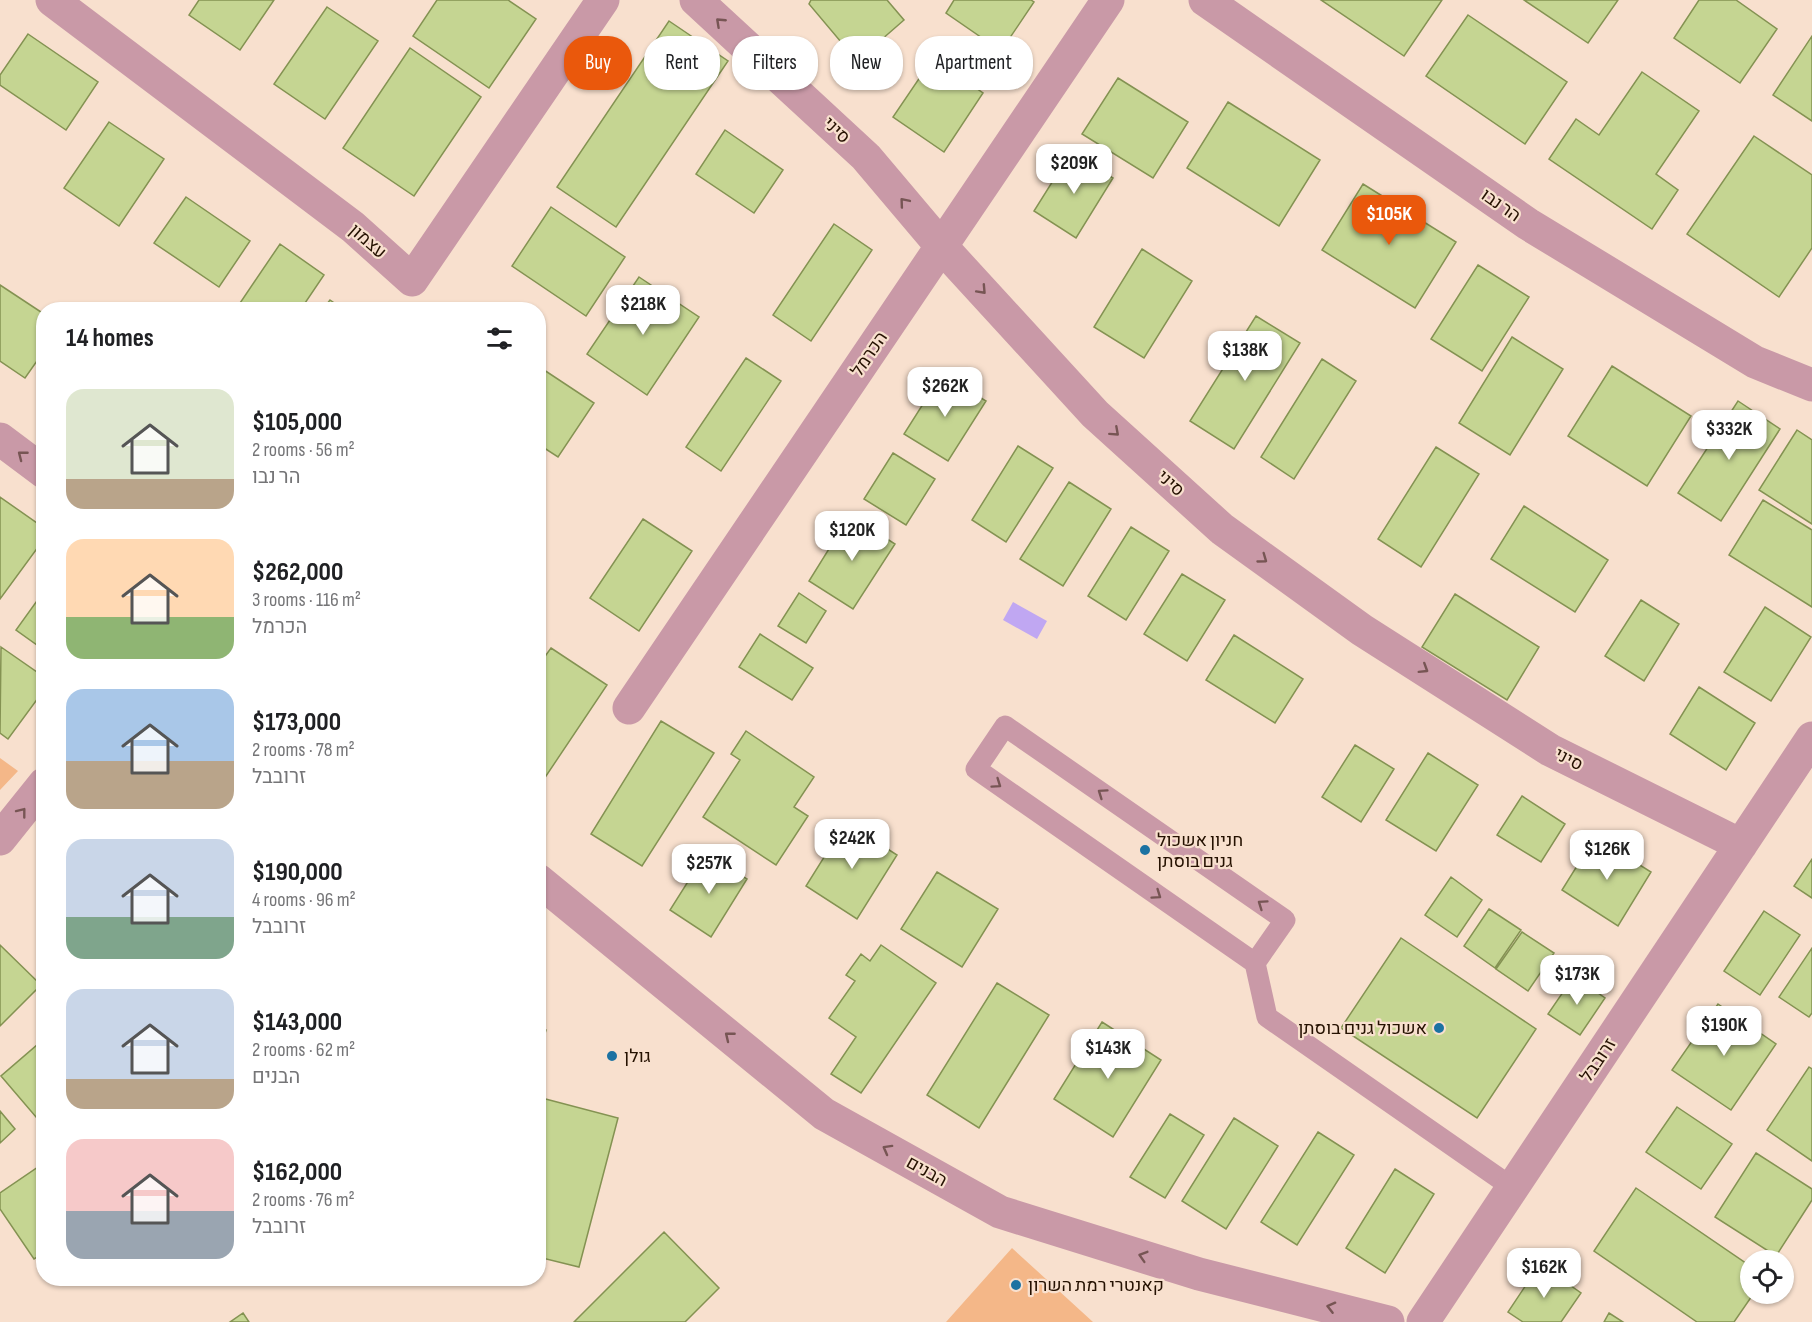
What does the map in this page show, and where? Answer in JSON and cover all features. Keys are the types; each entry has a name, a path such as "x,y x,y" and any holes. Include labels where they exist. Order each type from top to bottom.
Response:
{"street":[{"name":"עצמון","path":"52,0 353,227 412,280 603,0"},
{"name":"סיני","path":"696,0 866,157 942,247 1095,414 1222,529 1362,630 1550,750 1741,845"},
{"name":"הכרמל","path":"629,708 1108,0"},
{"name":"הר נבו","path":"1205,0 1528,224 1755,362 1812,385"},
{"path":"0,439 36,466"},
{"name":"זרובבל","path":"1424,1322 1812,738"},
{"path":"0,839 36,794"},
{"name":"הבנים","path":"546,887 824,1114 1000,1212 1199,1274 1388,1322"}],"lane":[{"path":"1255,963 1285,920 1005,726 976,769 1255,963 1267,1017 1513,1188"}],"shaded area":[{"path":"1013,602 1047,621 1037,639 1003,620"},
{"path":"0,758 18,771 0,790"},
{"name":"קאנטרי רמת השרון","path":"1012,1248 1093,1322 946,1322"}],"building":[{"path":"199,0 274,0 240,50 189,15"},
{"path":"437,0 508,0 536,19 489,88 413,36"},
{"path":"811,0 887,0 904,20 886,36 836,36 809,4"},
{"path":"954,0 1031,0 1034,2 1011,36 979,36 946,13"},
{"path":"1321,0 1442,0 1404,56"},
{"path":"1524,0 1618,0 1588,43"},
{"path":"1699,0 1736,0 1777,29 1740,83 1674,38"},
{"path":"327,7 378,41 325,119 274,84"},
{"path":"1468,15 1567,82 1525,144 1426,76"},
{"path":"669,21 691,36 659,36"},
{"path":"28,34 98,82 66,130 0,85 0,75"},
{"path":"1812,36 1812,121 1773,95"},
{"path":"410,48 481,97 414,196 343,148"},
{"path":"720,56 728,61 720,73"},
{"path":"644,58 644,90 708,90 616,227 557,187 622,90 632,90 632,76"},
{"path":"1642,72 1699,111 1656,174 1678,190 1652,229 1549,159 1576,119 1599,135"},
{"path":"1118,78 1188,122 1153,178 1082,134"},
{"path":"915,85 915,90 979,90 983,93 944,152 893,117"},
{"path":"1228,102 1320,160 1279,226 1187,168"},
{"path":"109,122 164,159 119,226 64,188"},
{"path":"725,130 783,170 754,213 696,174"},
{"path":"1754,136 1812,175 1812,248 1779,297 1687,234"},
{"path":"1071,152 1113,178 1076,238 1034,211"},
{"path":"1363,184 1456,242 1415,308 1322,250"},
{"path":"186,197 250,241 219,287 154,243"},
{"path":"551,207 625,257 586,316 512,266"},
{"path":"834,224 872,250 811,341 773,315"},
{"path":"280,244 324,275 306,302 241,302"},
{"path":"1142,249 1192,281 1144,358 1094,327"},
{"path":"1478,265 1529,297 1482,371 1431,339"},
{"path":"639,277 699,317 647,395 587,354"},
{"path":"0,285 36,309 36,362 25,378 0,361"},
{"path":"1256,316 1300,343 1234,449 1190,421"},
{"path":"1512,337 1563,369 1510,455 1459,423"},
{"path":"746,358 781,381 721,471 686,447"},
{"path":"1322,359 1356,381 1294,479 1261,457"},
{"path":"1612,366 1691,416 1647,486 1568,436"},
{"path":"546,371 594,403 558,457 546,449"},
{"path":"942,374 986,401 948,461 904,434"},
{"path":"1738,401 1780,429 1721,521 1678,493"},
{"path":"1797,430 1812,440 1812,524 1759,490"},
{"path":"1018,446 1053,468 1006,542 972,520"},
{"path":"1436,447 1479,474 1421,567 1378,539"},
{"path":"893,453 935,479 906,525 864,499"},
{"path":"1069,482 1111,509 1063,586 1020,559"},
{"path":"0,497 36,522 36,550 0,599"},
{"path":"1763,500 1812,530 1812,607 1729,555"},
{"path":"1524,506 1608,560 1575,612 1491,559"},
{"path":"850,515 895,544 853,609 809,581"},
{"path":"643,519 692,551 639,631 590,598"},
{"path":"1131,527 1169,551 1126,620 1088,596"},
{"path":"1182,574 1225,600 1187,661 1144,634"},
{"path":"799,593 826,611 806,643 778,626"},
{"path":"1455,594 1539,647 1507,700 1422,647"},
{"path":"1641,600 1679,624 1644,681 1605,656"},
{"path":"36,602 36,644 16,630"},
{"path":"1765,607 1811,637 1771,701 1724,672"},
{"path":"760,634 813,668 792,700 739,667"},
{"path":"1234,635 1303,679 1275,723 1206,680"},
{"path":"1,647 36,671 36,701 8,739 0,733"},
{"path":"551,648 607,685 546,776 546,655"},
{"path":"1699,687 1755,723 1726,770 1670,734"},
{"path":"661,721 714,753 642,866 591,834"},
{"path":"746,731 814,777 794,807 808,816 776,865 703,817 740,760 731,754"},
{"path":"1355,745 1394,769 1361,822 1322,797"},
{"path":"1428,753 1478,785 1436,851 1386,820"},
{"path":"1522,796 1565,824 1541,862 1497,835"},
{"path":"846,822 897,855 857,919 806,886"},
{"path":"1595,837 1651,872 1618,926 1562,890"},
{"path":"706,853 747,879 711,937 670,910"},
{"path":"1812,859 1812,898 1794,886"},
{"path":"937,872 998,909 962,967 901,929"},
{"path":"1451,877 1482,900 1457,937 1425,915"},
{"path":"1489,909 1521,930 1495,968 1464,946"},
{"path":"1764,911 1800,935 1760,995 1724,971"},
{"path":"1522,932 1554,953 1528,991 1496,969"},
{"name":"אשכול גנים בוסתן","path":"1401,938 1536,1029 1477,1118 1341,1028"},
{"path":"0,945 36,980 36,990 0,1026"},
{"path":"881,945 936,983 861,1093 831,1074 856,1037 829,1018 855,981 846,975 861,954 870,961"},
{"path":"1812,948 1812,1013 1809,1017 1779,997"},
{"path":"1574,976 1605,998 1580,1035 1548,1014"},
{"path":"997,983 1049,1015 979,1128 927,1095"},
{"path":"1718,1004 1776,1044 1731,1110 1672,1070"},
{"path":"1102,1022 1161,1060 1113,1137 1054,1099"},
{"path":"36,1046 36,1117 1,1076"},
{"path":"1809,1067 1812,1069 1812,1161 1767,1130"},
{"path":"546,1099 618,1118 579,1267 546,1259"},
{"path":"1677,1107 1732,1144 1701,1189 1646,1152"},
{"path":"0,1111 15,1129 0,1143"},
{"path":"1170,1114 1204,1135 1165,1198 1130,1177"},
{"path":"1234,1118 1278,1146 1226,1229 1182,1201"},
{"path":"1318,1132 1354,1155 1297,1245 1261,1222"},
{"path":"1756,1153 1812,1189 1812,1200 1780,1250 1767,1250 1715,1217"},
{"path":"36,1168 36,1258 34,1259 0,1209 0,1193"},
{"path":"1395,1169 1434,1194 1385,1273 1346,1248"},
{"path":"1636,1188 1740,1259 1740,1304 1746,1304 1734,1322 1697,1322 1594,1251"},
{"path":"664,1232 719,1288 685,1322 574,1322"},
{"path":"1540,1264 1581,1293 1561,1322 1523,1322 1508,1312"},
{"path":"243,1313 249,1322 230,1322"},
{"path":"1609,1313 1623,1322 1604,1322"}],"place":[{"name":"חניון אשכול גנים בוסתן","path":"1145,850"},
{"name":"אשכול גנים בוסתן","path":"1439,1028"},
{"name":"גולן","path":"612,1056"},
{"name":"קאנטרי רמת השרון","path":"1016,1285"}]}
